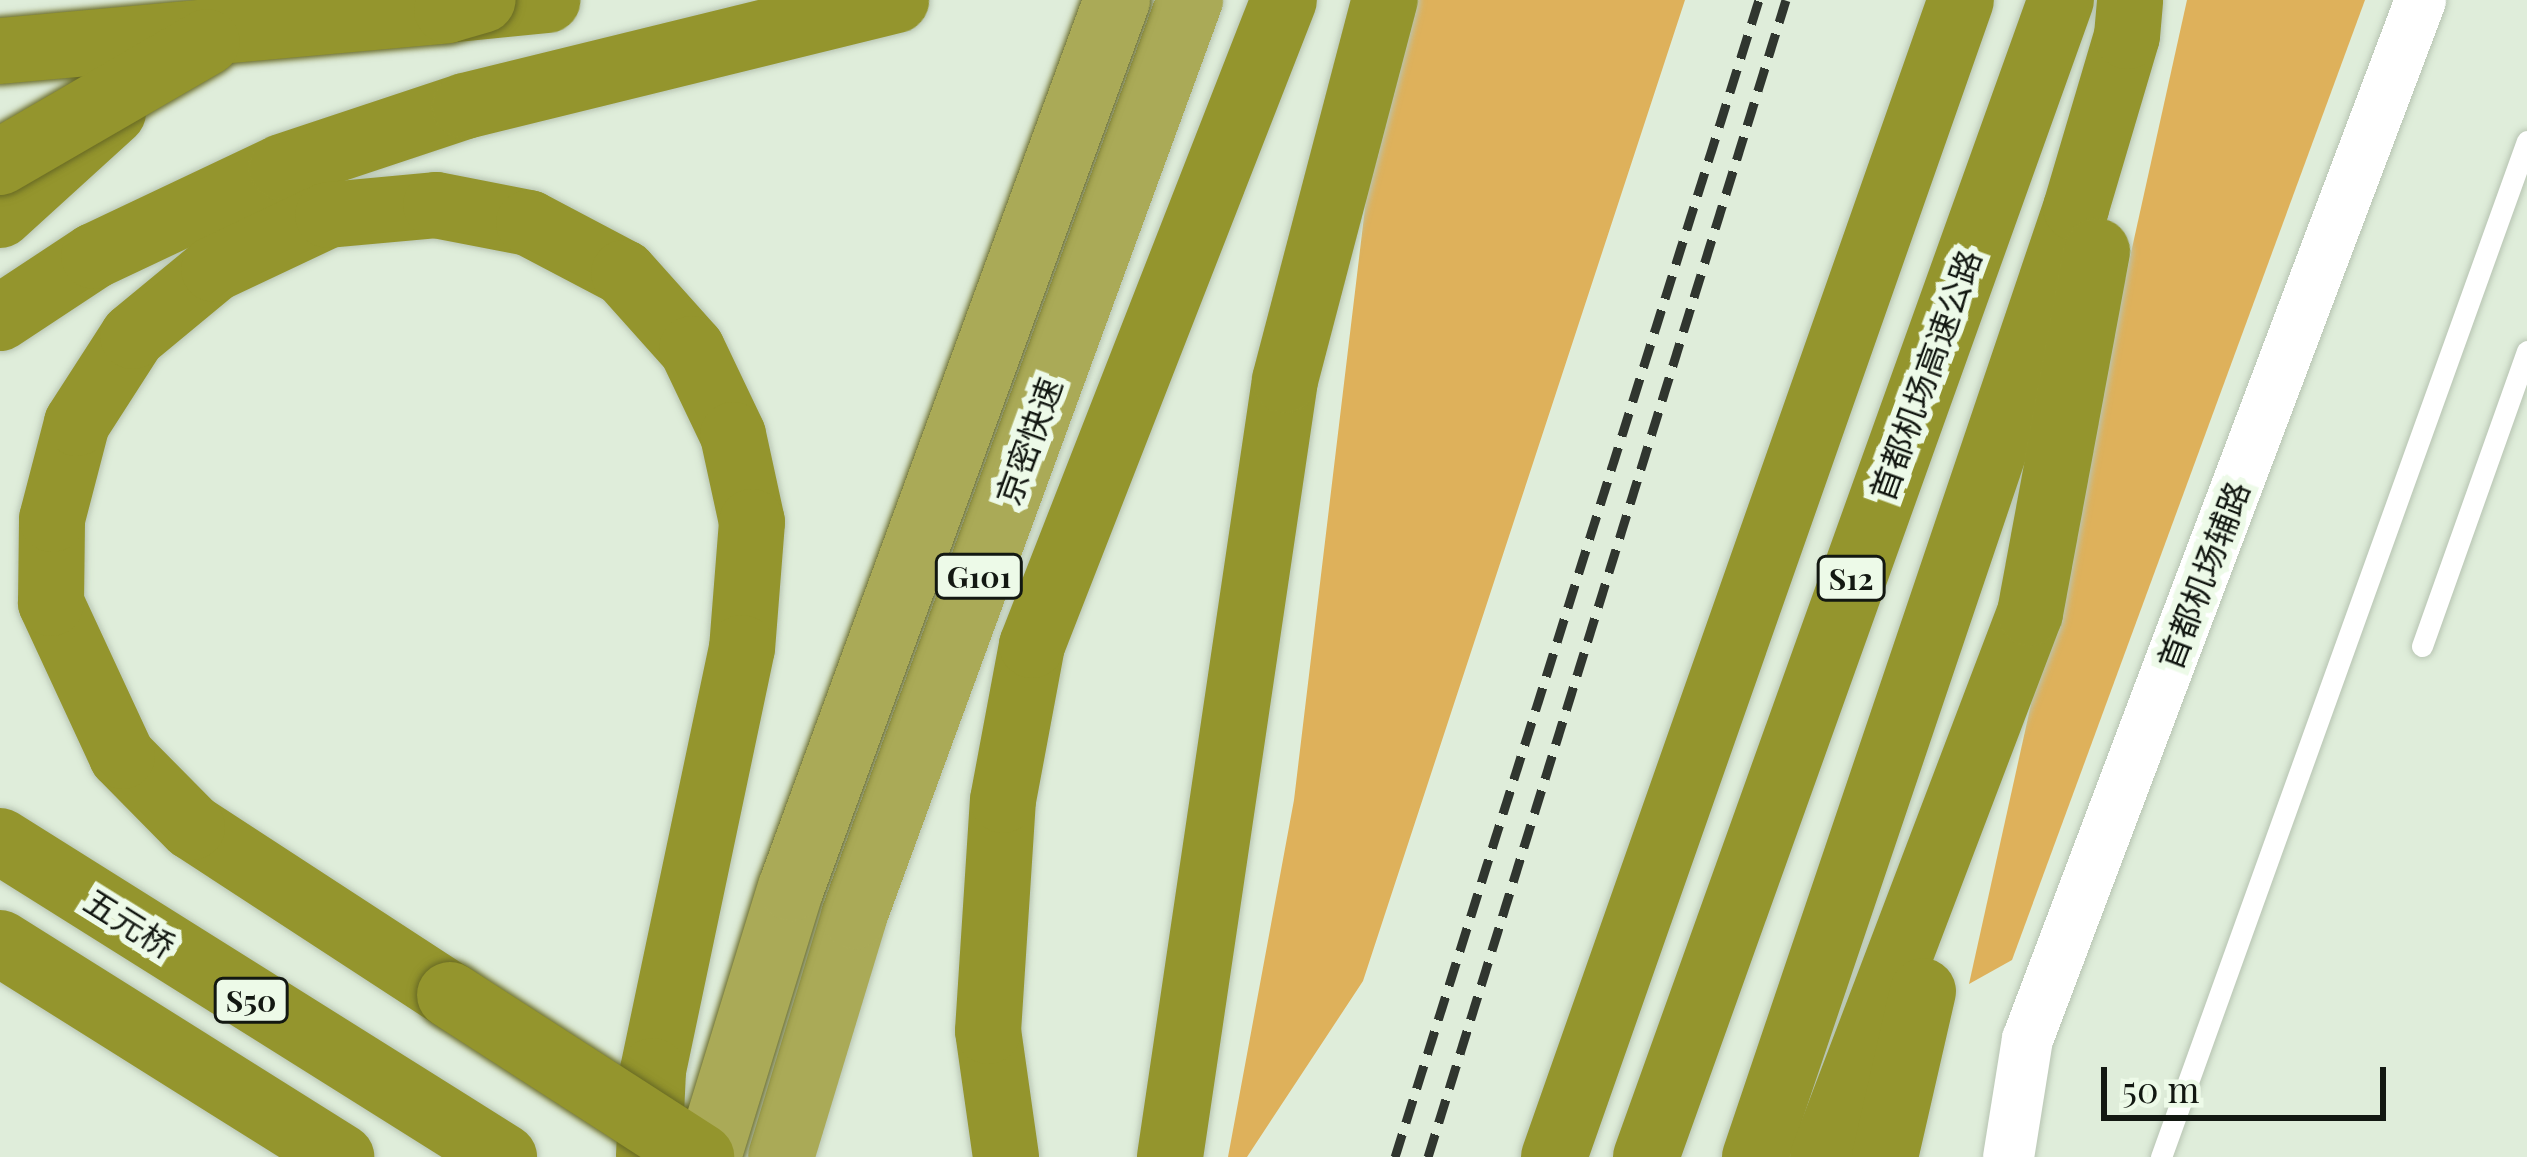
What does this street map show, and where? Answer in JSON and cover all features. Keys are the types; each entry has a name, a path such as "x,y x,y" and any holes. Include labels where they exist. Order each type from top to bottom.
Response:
{"highway":[{"path":"0,215 235,0"},
{"path":"0,162 284,0"},
{"path":"0,52 548,0"},
{"path":"0,318 94,256 282,166 465,106 896,0"},
{"name":"京密快速","path":"705,1157 791,888 1117,0"},
{"name":"京密快速","path":"781,1157 854,916 1190,0"},
{"path":"1006,1157 988,1031 1003,800 1032,645 1284,0"},
{"path":"1170,1157 1235,752 1285,380 1385,0"},
{"name":"S12","path":"1555,1157 1961,0"},
{"name":"首都机场高速公路","path":"1646,1157 2061,0"},
{"path":"1764,1131 2076,208 2127,36 2130,0"},
{"path":"1885,1157 1910,1040 2030,613 2143,0"},
{"path":"649,1157 653,1071 742,648 752,522 733,435 692,349 624,273 530,224 436,205 328,215 214,269 133,336 77,423 52,519 51,602 122,756 192,827 450,994 705,1157"},
{"path":"1822,1157 2030,613"},
{"name":"五元桥","path":"0,842 504,1157"},
{"name":"S50","path":"0,944 341,1157"}],"street":[{"name":"首都机场辅路","path":"2008,1157 2027,1040 2420,0"}],"lane":[{"path":"2161,1157 2527,141"},
{"path":"2422,646 2527,351"}],"shaded area":[{"path":"1390,0 1685,0 1363,981 1247,1157 1228,1157 1294,800"},
{"path":"2187,0 2365,0 2012,960 1969,984"}],"railway":[{"path":"1395,1157 1759,0"},
{"path":"1428,1157 1786,0"}]}
